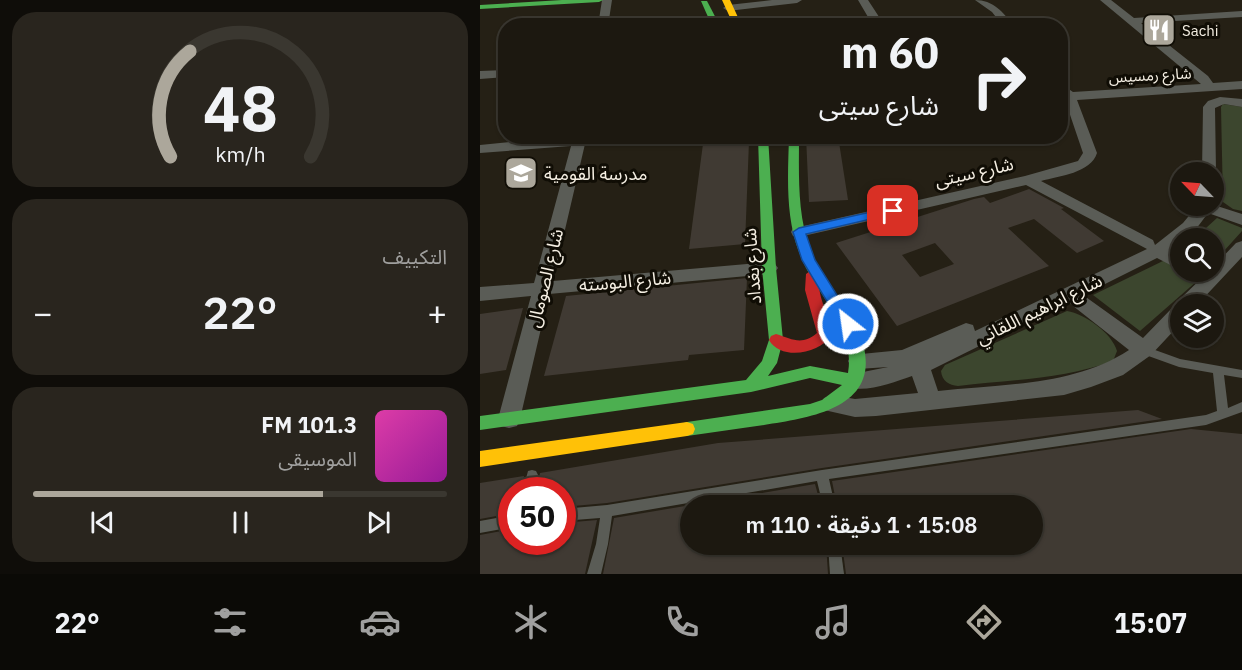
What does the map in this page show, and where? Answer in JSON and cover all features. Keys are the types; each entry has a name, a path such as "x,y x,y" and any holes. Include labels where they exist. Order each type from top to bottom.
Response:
{"main road":[{"path":"483,7 599,0"},
{"path":"701,1 711,18"},
{"path":"727,4 734,18"},
{"name":"شارع بغداد","path":"751,386 770,363 776,340 769,268 763,144"},
{"path":"794,144 793,182 803,248 846,319 858,361 855,381 844,396 823,394"},
{"path":"776,340 791,347 802,348 816,344 822,339 824,325 809,288 810,279 816,272"},
{"path":"810,372 823,394"},
{"name":"شارع ابراهيم اللقاني","path":"480,423 751,386 810,372 855,381"},
{"path":"480,459 810,411 823,394"}],"street":[{"path":"604,18 607,0"},
{"path":"727,4 797,0"},
{"path":"863,0 864,5 875,18"},
{"path":"980,0 1002,18"},
{"path":"1105,0 1204,79 1199,162"},
{"path":"1131,21 1242,14"},
{"path":"480,75 498,74"},
{"name":"شارع رمسيس","path":"1068,93 1242,85"},
{"path":"1209,162 1210,105 1221,101 1242,103"},
{"name":"شارع سيتى","path":"799,232 1028,180 1080,165 1090,158 1090,153 1068,102"},
{"path":"480,149 530,144"},
{"name":"شارع الصومال","path":"509,419 579,144"},
{"path":"1028,180 1170,258"},
{"path":"1224,214 1242,220"},
{"name":"شارع ابراهيم اللقاني","path":"855,381 890,375 919,366 1071,294 1190,227 1195,216"},
{"path":"1224,266 1242,247"},
{"name":"شارع ابراهيم اللقاني","path":"858,361 893,360 913,355 1109,264 1152,248"},
{"name":"شارع البوسته","path":"480,294 769,268"},
{"path":"1197,294 1208,282"},
{"path":"1071,294 1144,350"},
{"path":"823,394 861,408 931,402 1074,384 1116,369 1144,350 1170,323"},
{"path":"919,366 931,402"}],"lane":[{"path":"1144,350 1179,363 1242,374"},
{"path":"1218,370 1223,415"},
{"path":"576,514 607,511 822,475 1206,420 1242,407"},
{"path":"822,475 827,495"},
{"path":"594,574 603,544 607,511"},
{"path":"480,527 498,524"},
{"path":"835,555 837,574"}],"green space":[{"path":"1223,104 1242,107 1242,211 1233,209 1224,203 1221,107"},
{"path":"1217,218 1242,228 1242,231 1224,251 1224,228 1206,228"},
{"path":"1165,260 1170,263 1170,282 1196,282 1182,294 1170,294 1170,305 1140,331 1093,295"},
{"path":"1067,311 1082,316 1104,331 1117,351 1113,361 1075,372 1017,380 958,386 944,380 941,371 945,365"}],"building":[{"path":"703,144 749,144 745,244 689,249"},
{"path":"806,144 839,144 848,200 809,202"},
{"path":"1029,189 1064,208 1061,209 1104,241 1077,253 1034,219 1008,228 1049,266 897,326 836,243 974,199 984,197 990,203","holes":["935,243 954,264 920,277 902,255"]},
{"path":"747,278 744,350 689,355 688,360 544,376 566,296"},
{"path":"523,308 506,370 480,374 480,314"},
{"path":"1138,410 1162,419 822,468 607,503 576,506 576,477 539,477 540,473 718,443"},
{"path":"1191,429 1242,434 1242,574 846,574 843,555 1043,555 1043,495 835,495 832,481"},
{"path":"498,480 498,516 480,519 480,483"},
{"path":"815,484 818,495 750,495"},
{"path":"680,507 680,555 827,555 828,574 603,574 614,518"},
{"path":"597,520 585,574 480,574 480,535 498,532 498,555 576,555 576,522"}],"traffic: fast":[{"path":"480,7 599,0"},
{"path":"704,3 712,18"},
{"path":"751,386 769,363 776,340 769,268 763,144"},
{"path":"687,429 810,411 841,396 856,375 858,362 852,332 812,267 800,235 794,193 794,144"},
{"path":"480,423 751,386 810,372 855,381"}],"traffic: slow":[{"path":"726,0 734,18"},
{"path":"480,459 687,429"}],"traffic: jam":[{"path":"776,340 789,346 802,347 813,344 824,335 822,319 811,290 813,274"}],"place":[{"name":"Sachi","path":"1159,30"},
{"name":"مدرسة القومية","path":"521,173"}],"route":[{"path":"848,324 808,260 799,232 893,211"}]}
